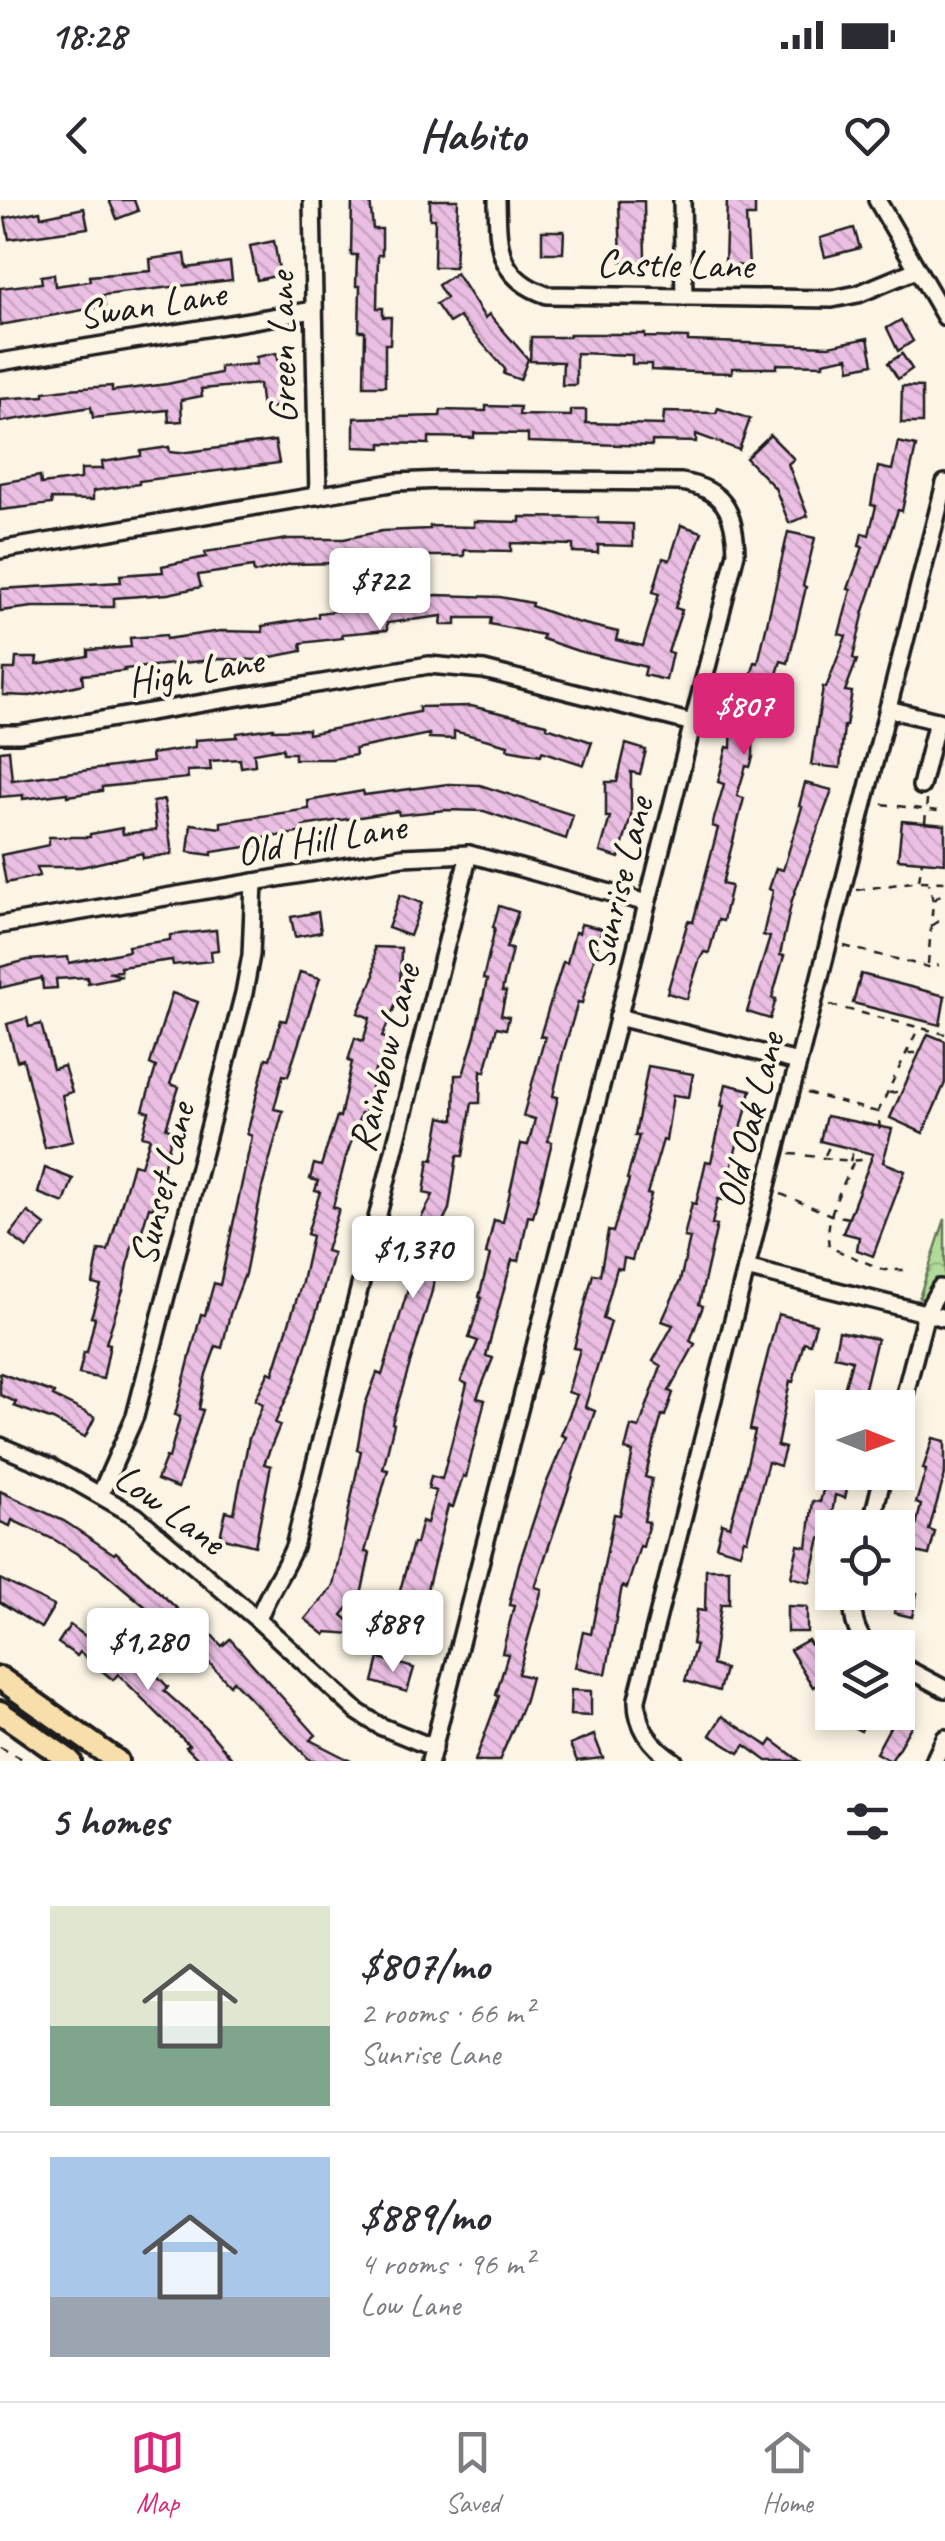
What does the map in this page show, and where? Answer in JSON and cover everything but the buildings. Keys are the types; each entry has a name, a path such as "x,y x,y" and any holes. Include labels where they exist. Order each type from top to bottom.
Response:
{"main road":[{"path":"0,1678 117,1761"},
{"path":"0,1712 70,1761"}],"street":[{"name":"Green Lane","path":"312,200 318,496"},
{"name":"Castle Lane","path":"497,200 499,249 504,264 519,282 546,295 832,299 858,294 916,270"},
{"path":"682,200 684,297"},
{"path":"877,200 945,317"},
{"name":"Swan Lane","path":"0,362 314,310"},
{"name":"Sunrise Lane","path":"0,550 397,482 681,482 711,490 732,516 736,553 432,1754"},
{"name":"Old Oak Lane","path":"674,1761 645,1734 636,1710 637,1698 945,483"},
{"name":"High Lane","path":"0,734 19,734 428,665 484,670 693,723"},
{"path":"888,709 941,722 925,787"},
{"name":"Old Hill Lane","path":"0,925 402,857 468,854 648,903"},
{"name":"Rainbow Lane","path":"258,1620 267,1594 282,1574 294,1547 468,854"},
{"name":"Sunset Lane","path":"100,1495 135,1416 244,993 251,954 254,882"},
{"path":"618,1017 798,1062"},
{"path":"746,1268 945,1318"},
{"path":"906,1390 926,1313 940,1288 945,1289"},
{"name":"Low Lane","path":"0,1446 52,1468 158,1532 358,1712 432,1754"},
{"path":"915,1673 945,1690"},
{"path":"934,1761 945,1738"}],"path":[{"path":"925,787 925,823"},
{"path":"864,802 945,812"},
{"path":"919,881 922,861"},
{"path":"841,892 919,881 945,882"},
{"path":"928,967 933,901 929,882"},
{"path":"933,901 945,890"},
{"path":"931,926 942,919"},
{"path":"828,942 928,967 939,965"},
{"path":"813,1001 945,1034"},
{"path":"860,1012 866,1006"},
{"path":"886,1019 889,1012"},
{"path":"928,1030 931,1023"},
{"path":"880,1129 878,1112 919,1027"},
{"path":"907,1053 919,1053"},
{"path":"791,1089 878,1112"},
{"path":"887,1093 903,1090"},
{"path":"825,1156 831,1144"},
{"path":"854,1149 830,1215 829,1248 884,1270 906,1270"},
{"path":"775,1153 851,1162 872,1158"},
{"path":"766,1187 830,1215 849,1218"},
{"path":"0,1747 26,1761"}],"green space":[{"path":"945,1219 945,1305 919,1298"}]}
